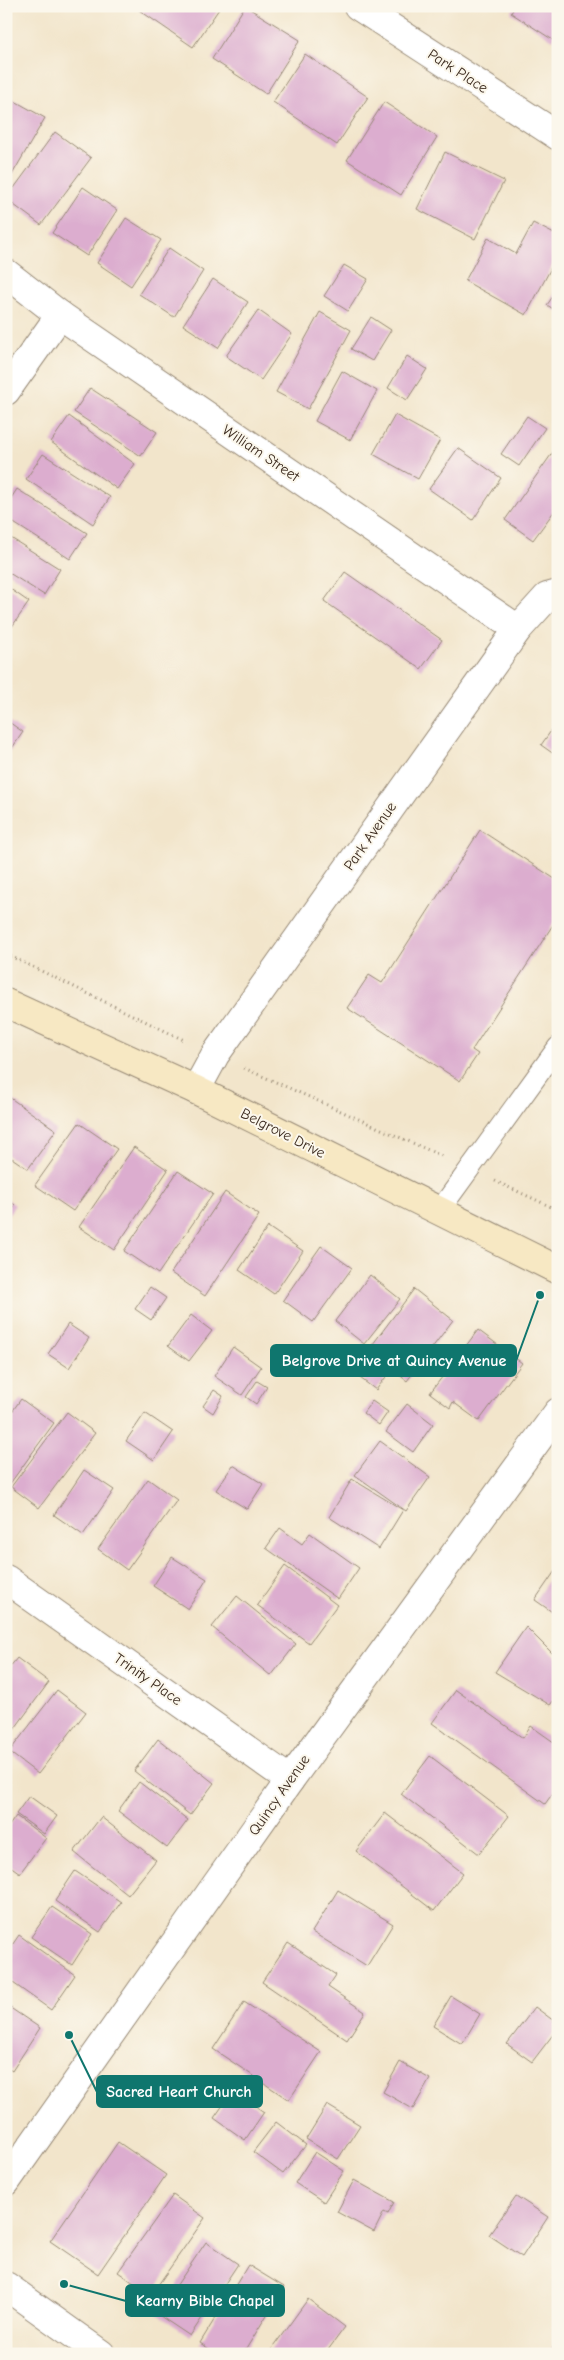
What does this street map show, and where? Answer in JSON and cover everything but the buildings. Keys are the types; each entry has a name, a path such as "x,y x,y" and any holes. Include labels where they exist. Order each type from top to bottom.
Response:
{"street":[{"name":"Park Place","path":"358,6 558,136"},
{"name":"William Street","path":"6,273 60,315 518,629"},
{"path":"6,391 60,315"},
{"name":"Park Avenue","path":"196,1090 215,1055 518,629 547,597 558,594"},
{"name":"Belgrove Drive","path":"6,1003 196,1090 558,1270"},
{"name":"Quincy Avenue","path":"6,2182 290,1780 558,1412"},
{"name":"Trinity Place","path":"6,1579 290,1780"},
{"path":"6,2286 101,2354"}],"lane":[{"path":"439,1211 558,1047"}],"path":[{"path":"6,954 215,1055 558,1210"}],"place":[{"name":"Belgrove Drive at Quincy Avenue","path":"540,1295"},
{"name":"Sacred Heart Church","path":"69,2035"},
{"name":"Kearny Bible Chapel","path":"64,2284"}]}
